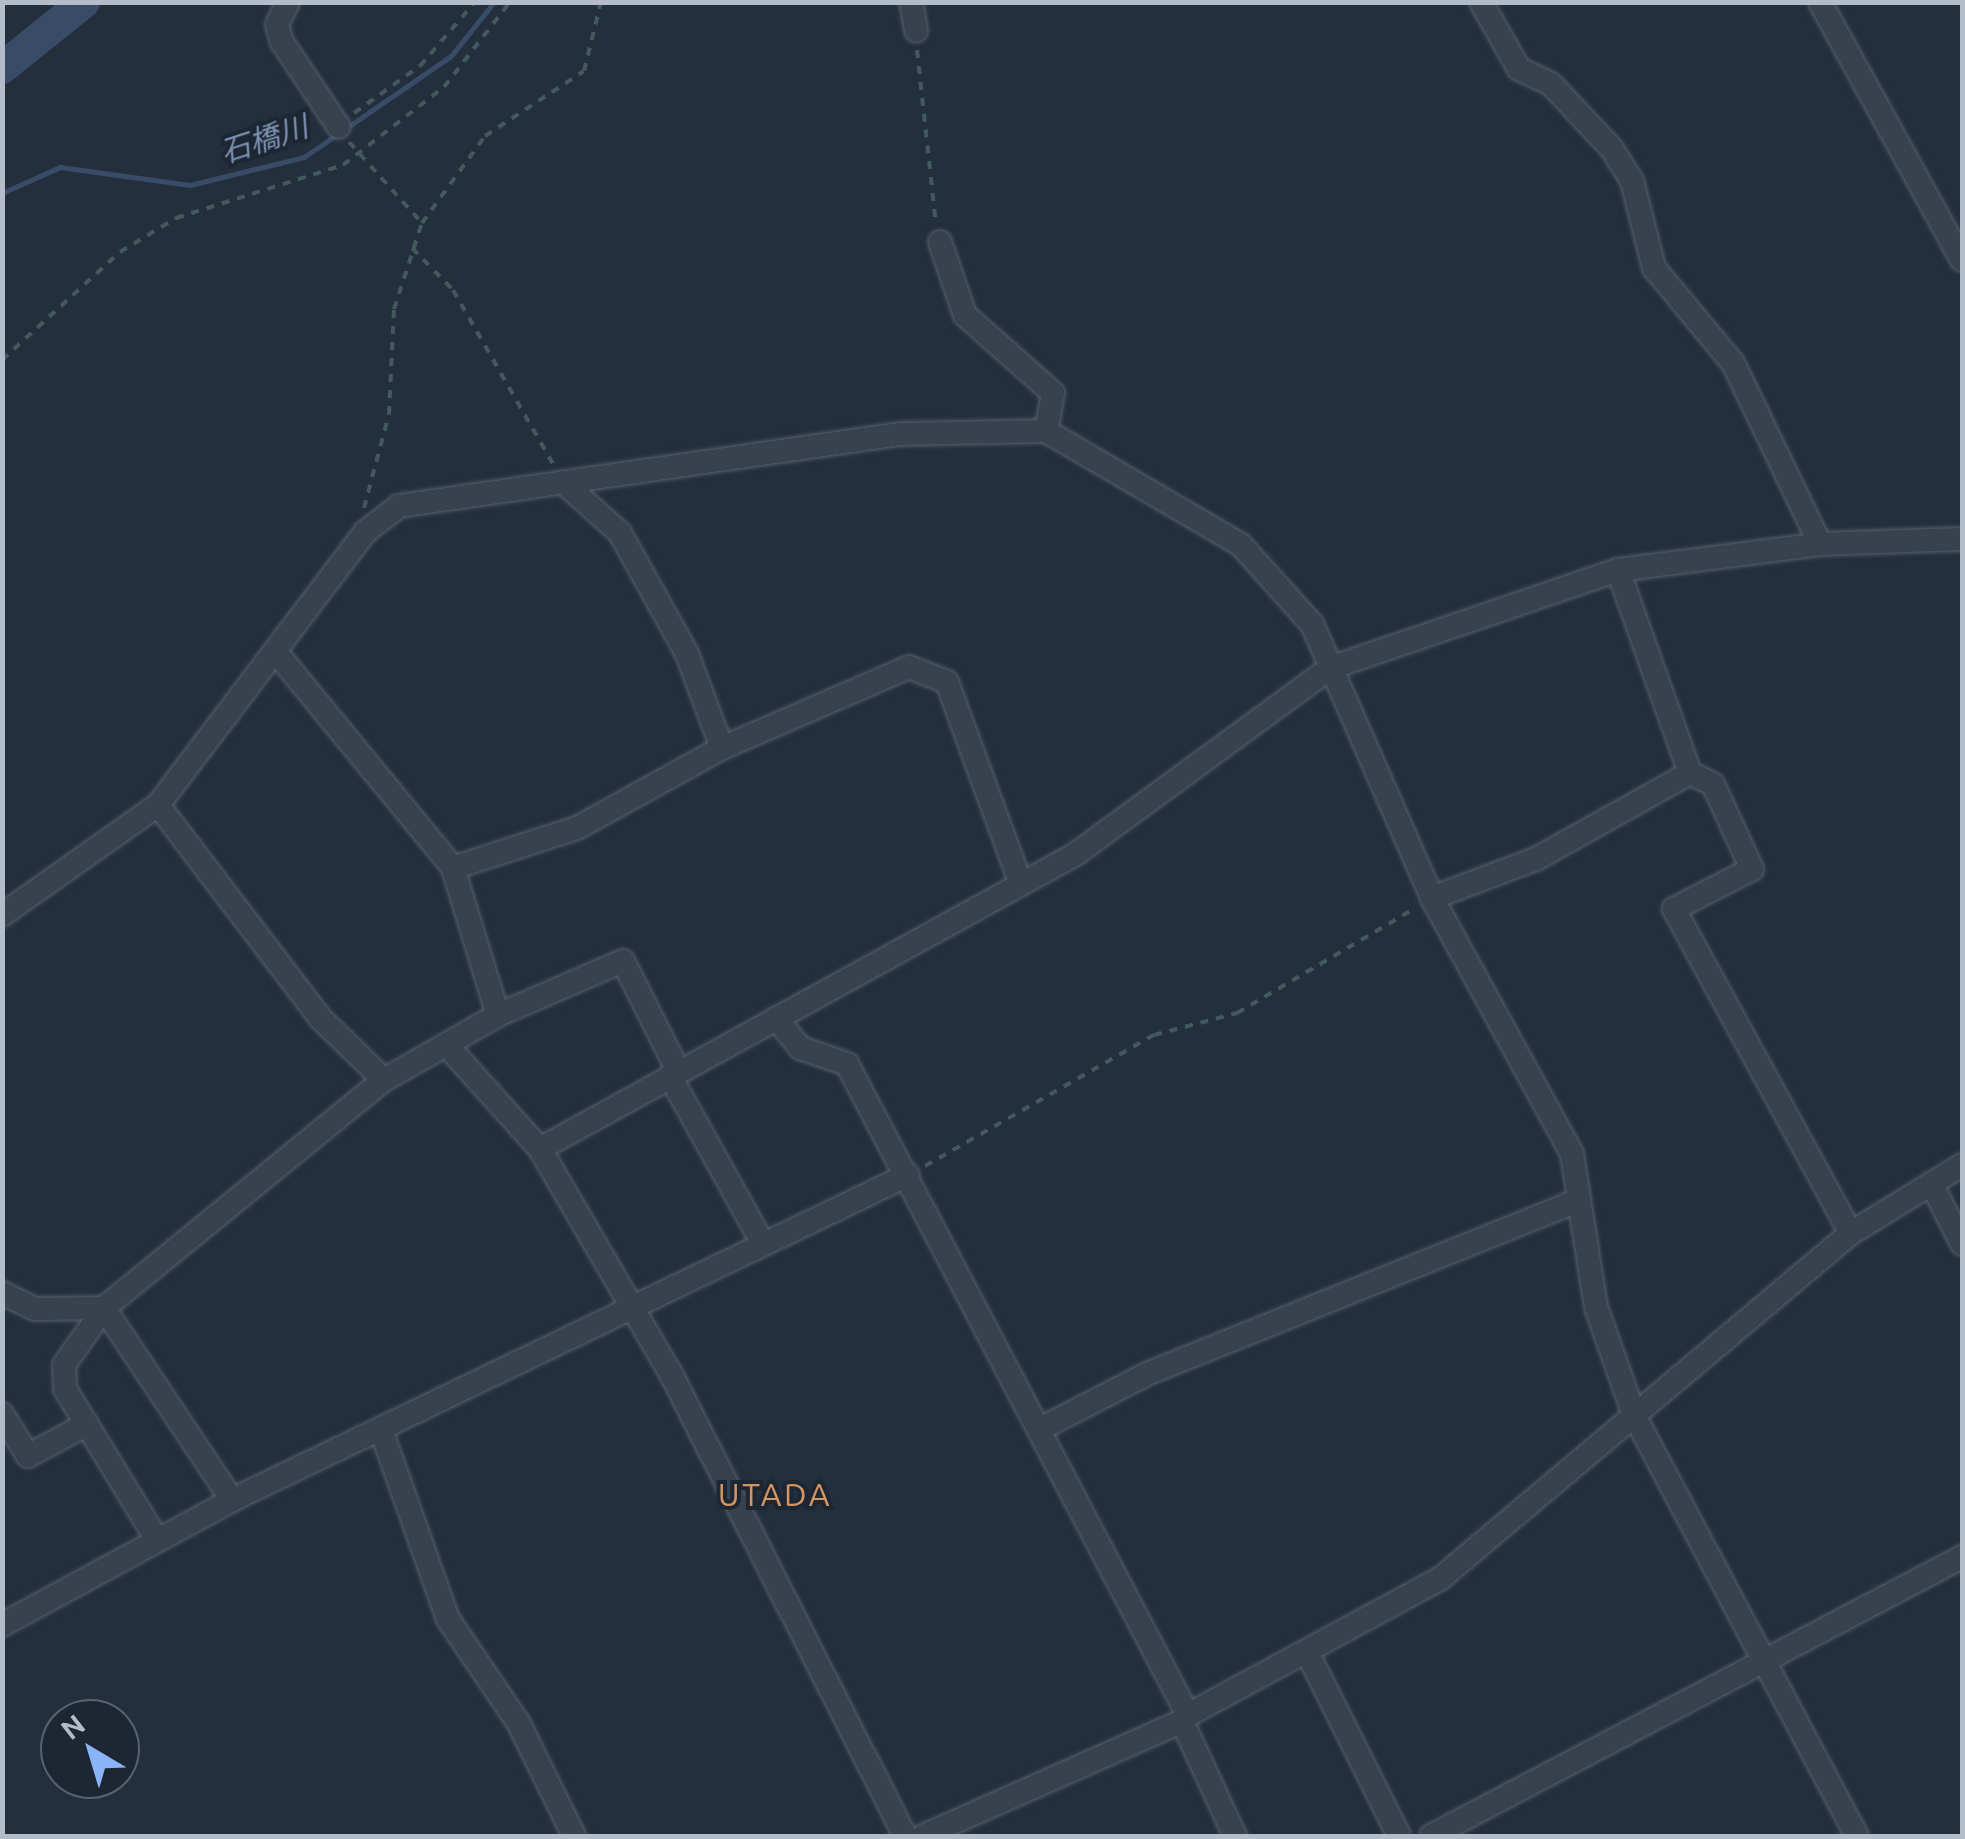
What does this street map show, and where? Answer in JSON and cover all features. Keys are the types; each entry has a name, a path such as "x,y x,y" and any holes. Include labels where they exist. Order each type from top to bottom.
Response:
{"street":[{"path":"288,2 276,24 282,42 337,124"},
{"path":"912,2 916,31"},
{"path":"1482,2 1519,70 1551,84 1612,149 1632,181 1654,268 1734,363 1820,544"},
{"path":"1820,2 1962,260"},
{"path":"940,242 966,316 1053,393 1046,431"},
{"path":"2,916 158,804 365,532 399,506 900,434 1046,431 1241,545 1312,624 1432,898 1506,1041 1545,1092 1572,1154 1596,1306 1634,1415 1857,1836"},
{"path":"563,482 620,533 686,654 722,748"},
{"path":"540,1149 1020,884 1330,668 1618,570 1820,544 1962,539"},
{"path":"1618,570 1690,773 1713,784 1752,869 1674,908 1852,1232"},
{"path":"275,652 452,868 498,1015"},
{"path":"452,868 577,828 722,748 909,667 947,682 1020,884"},
{"path":"1432,898 1536,859 1690,773"},
{"path":"158,804 320,1018 384,1080"},
{"path":"156,1538 65,1389 64,1365 104,1308 384,1080 450,1048 498,1015 623,961 674,1073 762,1242"},
{"path":"776,1018 800,1048 847,1064 1040,1429 1094,1549 1185,1718 1235,1836"},
{"path":"450,1048 540,1149 724,1476 905,1836"},
{"path":"923,1836 1185,1718 1441,1578 1852,1232 1962,1165"},
{"path":"2,1625 232,1500 632,1314 762,1242 908,1175"},
{"path":"1932,1185 1962,1244"},
{"path":"1040,1429 1149,1373 1580,1200"},
{"path":"2,1294 35,1309 104,1308"},
{"path":"104,1308 232,1500"},
{"path":"2,1414 28,1456 87,1424"},
{"path":"381,1430 448,1619 519,1724 574,1836"},
{"path":"1431,1836 1962,1557"},
{"path":"1308,1654 1399,1836"}],"path":[{"path":"337,124 420,66 474,2"},
{"path":"2,360 90,276 176,218 354,151 444,87 510,2"},
{"path":"365,532 389,414 394,308 422,223 485,136 584,72 601,2"},
{"path":"916,31 940,242"},
{"path":"354,151 422,223"},
{"path":"412,248 453,290 563,482"},
{"path":"908,1175 1154,1035 1237,1012 1432,898"}],"waterway":[{"path":"2,68 84,2"},
{"name":"石橋川","path":"2,193 60,167 190,185 304,157 451,56 494,2"}],"district":[{"name":"UTADA","path":"775,1494"}]}
